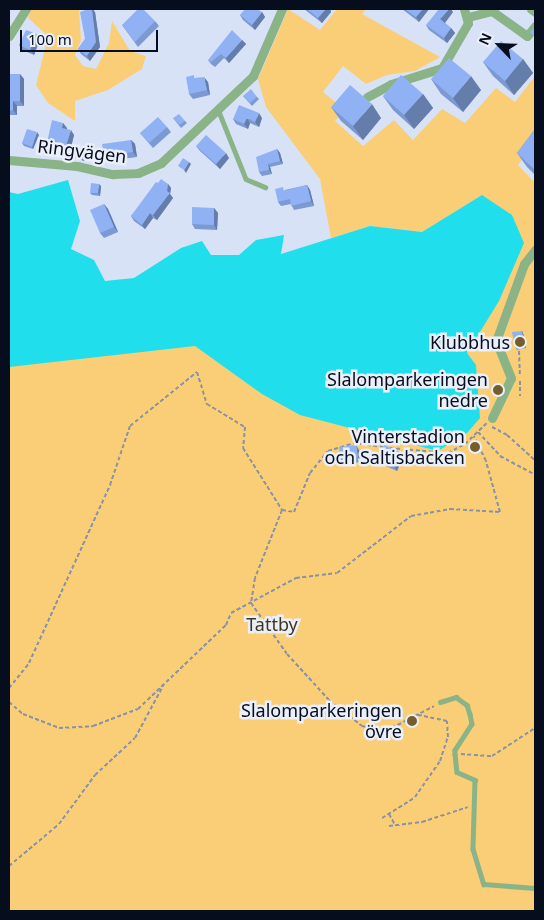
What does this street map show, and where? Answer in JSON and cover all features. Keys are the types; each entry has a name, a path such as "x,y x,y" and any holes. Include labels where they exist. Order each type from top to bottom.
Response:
{"street":[{"path":"9,36 26,9"},
{"name":"Ringvägen","path":"9,160 77,166 113,174 138,174 161,163 253,76 282,9"},
{"path":"531,9 535,12"},
{"path":"367,97 391,84 442,68 461,38 466,13 484,10 500,15 527,36 535,26"},
{"path":"489,421 511,378 496,341 524,264 535,250"}],"lane":[{"path":"218,109 246,179 265,187"},
{"path":"440,702 456,697 467,705 470,714 472,724 455,750 456,772 475,780 473,849 484,884 535,888"}],"path":[{"path":"519,351 520,396"},
{"path":"9,688 29,663 110,485 130,426 197,372 208,404 245,427 243,448 282,510 294,512 310,473 328,451 354,443 448,453 474,436 489,421 535,460"},
{"path":"478,432 500,456 535,475"},
{"path":"9,702 23,714 58,728 93,726 138,709 226,625 231,613 296,578 337,573 411,516 450,509 500,512 486,460 474,436"},
{"path":"282,510 255,578 251,603 304,674 362,726 386,731 440,702"},
{"path":"9,866 59,824 95,775 135,738 164,684"},
{"path":"382,818 415,797 440,761 448,737 447,720 418,715"},
{"path":"455,754 492,756 535,728"},
{"path":"389,826 422,822 473,806"},
{"path":"389,814 395,824"}],"green space":[{"path":"31,9 79,9 81,40 75,55 83,66 96,69 109,43 112,21 130,51 146,56 142,69 108,90 75,101 75,121 48,103 36,85 48,36 28,18"},
{"name":"Tattby","path":"288,9 320,30 337,9 366,9 362,14 440,57 415,71 387,75 366,84 343,66 323,92 345,110 335,121 363,146 394,120 413,140 442,109 465,123 496,88 515,102 535,76 535,144 518,165 535,183 535,911 9,911 9,290 323,333 482,195 422,232 370,226 331,238 320,179 266,107 258,79"}],"water":[{"path":"68,180 80,221 71,249 94,260 105,281 134,278 181,248 202,241 211,255 239,255 256,240 284,235 281,254 370,226 422,232 482,195 512,215 524,243 499,301 467,353 476,365 480,418 467,433 438,451 300,415 262,394 195,346 9,367 9,192 18,194"}],"building":[{"path":"92,9 96,42 87,56 78,49 85,39 80,12"},
{"path":"138,9 143,9 155,21 135,42 122,25"},
{"path":"245,9 257,9 262,12 252,25 240,15"},
{"path":"307,9 326,9 318,18"},
{"path":"405,9 423,9 416,17"},
{"path":"439,9 449,9 440,19 451,28 444,38 426,25"},
{"path":"535,27 535,37 530,32"},
{"path":"26,30 37,34 30,50 19,45"},
{"path":"232,30 242,40 226,58 221,54 211,62 208,60"},
{"path":"501,41 523,59 505,81 483,62"},
{"path":"449,58 471,76 453,98 431,79"},
{"path":"9,74 20,74 20,101 13,101 13,110 9,111"},
{"path":"194,75 194,78 204,77 207,90 189,94 186,77"},
{"path":"401,75 423,94 404,115 383,96"},
{"path":"350,85 372,104 353,126 331,107"},
{"path":"251,89 257,97 250,103 243,96"},
{"path":"239,105 259,113 255,122 247,118 244,124 233,119"},
{"path":"179,114 185,121 180,125 173,118"},
{"path":"158,117 167,127 149,143 140,133"},
{"path":"52,120 63,123 62,128 71,130 66,146 48,138"},
{"path":"27,129 37,132 32,147 22,143"},
{"path":"535,129 535,170 517,153"},
{"path":"206,135 226,153 216,164 196,146"},
{"path":"131,140 133,152 104,156 102,144"},
{"path":"77,147 86,150 82,159 73,156"},
{"path":"277,149 280,161 268,164 269,170 259,172 256,157"},
{"path":"183,158 189,162 184,170 178,166"},
{"path":"161,179 168,184 167,191 170,193 153,215 150,213 142,225 131,216 156,182 158,183"},
{"path":"91,183 99,184 98,193 90,193"},
{"path":"307,185 311,201 291,206 290,199 278,202 275,189 283,187 284,191"},
{"path":"104,204 114,227 100,233 90,210"},
{"path":"192,207 214,208 214,225 192,224"},
{"name":"Klubbhus","path":"522,331 524,346 515,347 512,332"},
{"path":"356,445 358,457 340,459 339,447"},
{"path":"384,445 400,452 394,466 378,459"}],"place":[{"name":"Klubbhus","path":"520,342"},
{"name":"Slalomparkeringen nedre","path":"498,390"},
{"name":"Vinterstadion och Saltisbacken","path":"475,447"},
{"name":"Slalomparkeringen övre","path":"412,721"}]}
